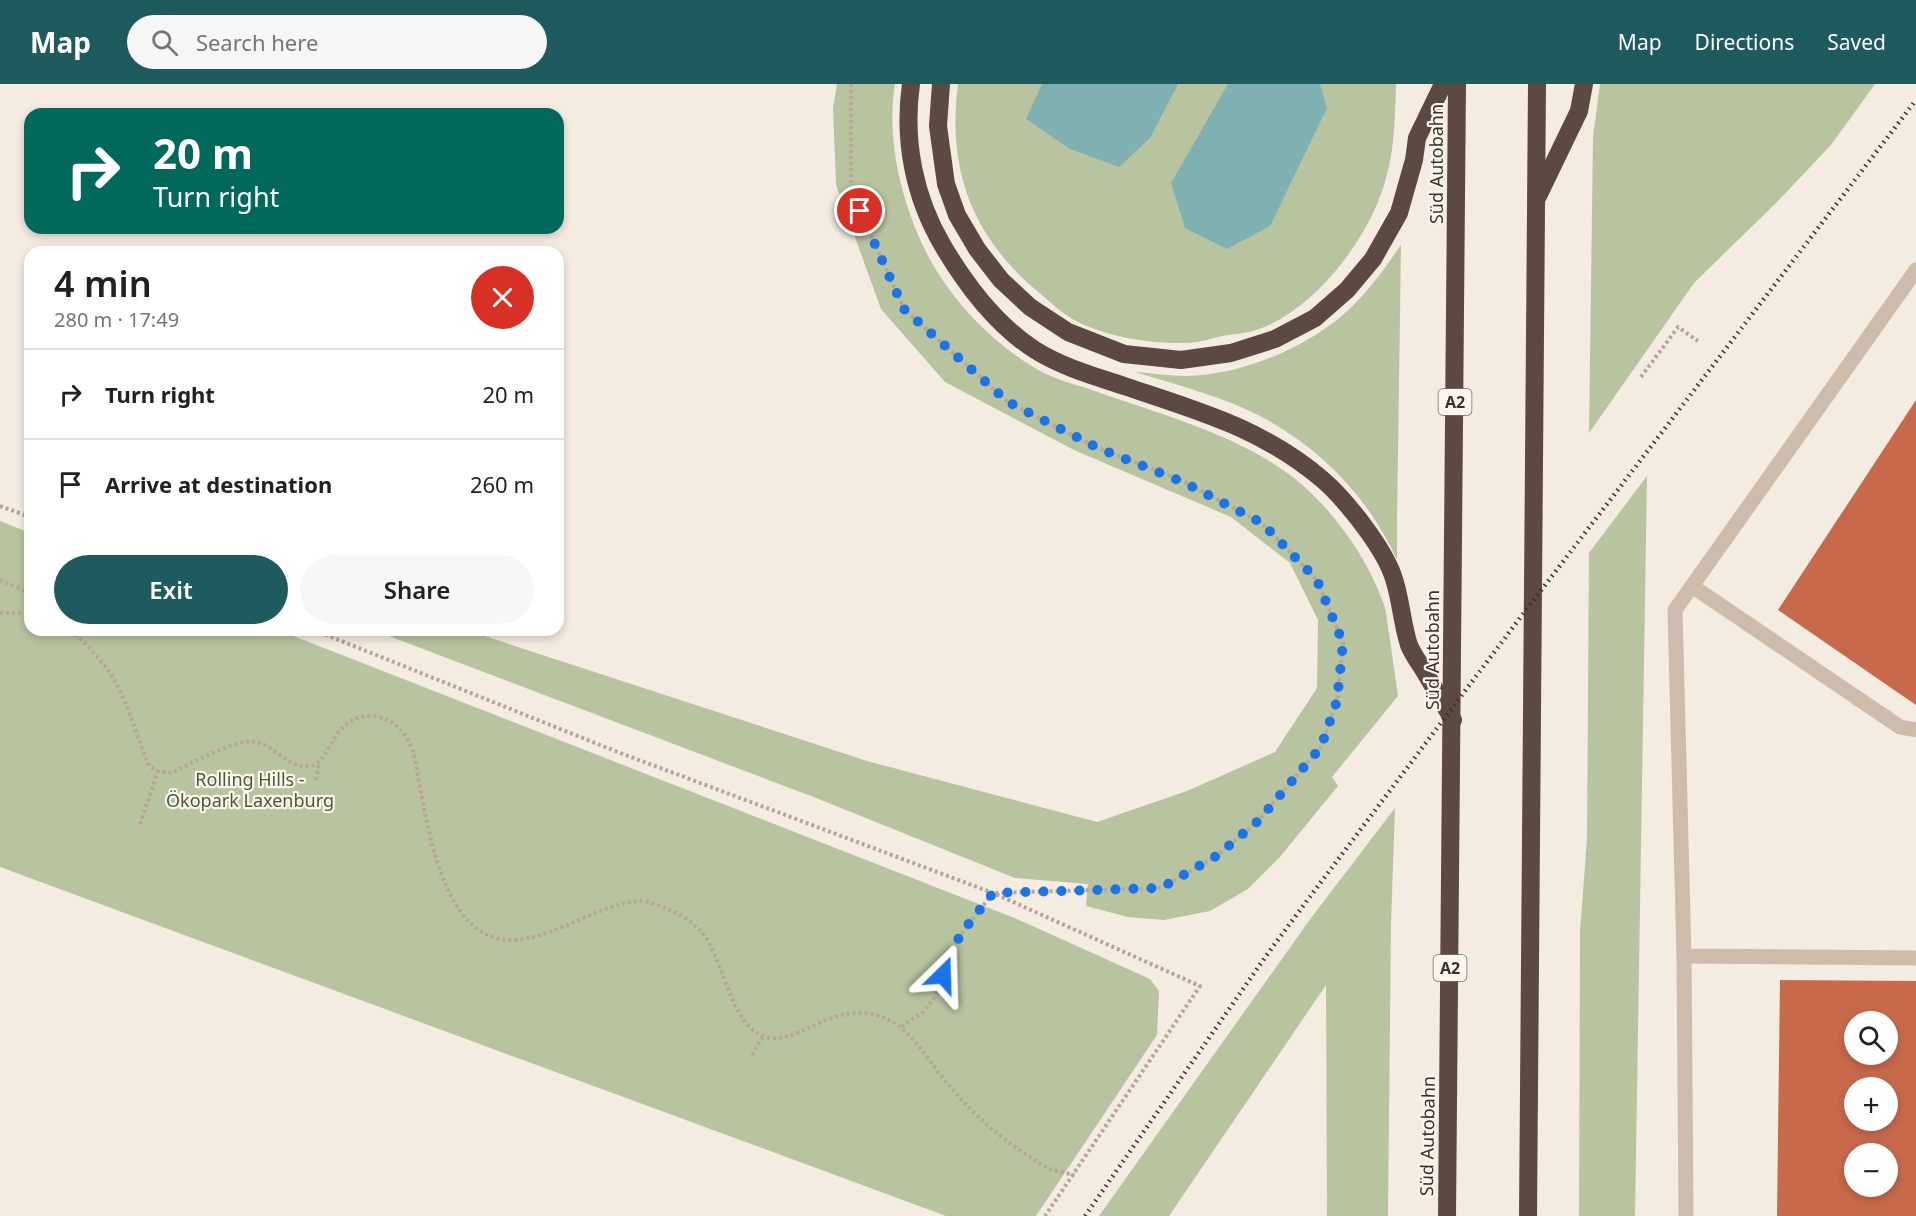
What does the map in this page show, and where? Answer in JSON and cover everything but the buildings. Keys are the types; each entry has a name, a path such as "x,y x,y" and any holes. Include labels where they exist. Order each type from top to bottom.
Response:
{"highway":[{"path":"912,84 908,124 911,160 919,192 932,228 971,290 1002,323 1035,350 1078,370 1214,416 1252,432 1291,454 1325,481 1353,510 1394,576 1409,646 1453,720"},
{"path":"941,84 938,126 946,184 957,215 977,249 1001,280 1030,307 1068,332 1124,354 1181,360 1231,353 1275,339 1315,318 1347,290 1374,259 1399,213 1414,160 1417,138 1443,84"},
{"name":"Süd Autobahn","path":"1447,1216 1457,84"},
{"path":"1528,1216 1537,84"},
{"path":"1536,201 1579,111 1584,84"}],"lane":[{"path":"1686,1216 1684,956 1675,610 1916,270"},
{"path":"1692,586 1900,727 1916,730"},
{"path":"1684,956 1916,958"}],"path":[{"path":"851,84 851,191 904,309 1008,402 1098,448 1183,482 1262,523 1317,580 1343,643 1337,701 1321,747 1258,821 1218,855 1161,888 993,893"},
{"path":"1641,377 1678,327 1698,341"},
{"path":"0,506 24,516"},
{"path":"0,580 24,590"},
{"path":"0,613 24,613"},
{"path":"77,636 109,671 119,688 149,766 158,771 170,773 237,743 256,742 292,764 308,767 319,764"},
{"path":"329,636 615,750 993,893 1200,986 1045,1216"},
{"path":"316,780 319,764 346,722 360,717 378,715 396,724 408,740 416,762 430,835 455,905 469,922 490,936 511,941 538,935 614,906 644,901 674,911 700,931 711,948 735,1005 746,1024 763,1036 785,1037 836,1015 870,1013 886,1018 901,1027 943,1079 997,1134 1048,1168 1074,1175"},
{"path":"140,824 158,771"},
{"path":"901,1027 923,1012 935,997 960,935 993,893"},
{"path":"752,1055 763,1036"}],"green space":[{"path":"837,84 895,84 893,140 899,177 916,230 937,272 951,292 966,311 1001,344 1040,371 1060,380 1224,437 1272,463 1308,490 1335,519 1358,551 1376,585 1386,613 1398,696 1332,777 1338,786 1279,858 1248,889 1210,911 1164,920 1128,917 1086,906 1088,884 1015,878 811,796 389,636 484,636 867,761 1097,822 1187,791 1275,752 1317,688 1318,620 1290,563 1231,517 1074,450 945,382 881,309 836,185 833,108"},
{"path":"958,84 1396,84 1392,149 1381,195 1364,230 1334,273 1296,309 1274,323 1257,330 1190,343 1144,341 1088,327 1060,311 1014,269 995,246 968,198 961,172 956,144"},
{"path":"1600,84 1875,84 1831,145 1776,203 1694,283 1589,433 1593,137"},
{"path":"1401,245 1397,560 1386,537 1357,496 1323,459 1303,443 1245,409 1199,391 1135,372 1180,376 1209,374 1234,370 1282,353 1326,328 1345,313 1373,284"},
{"path":"1647,476 1635,1216 1579,1216 1580,932 1587,839 1589,553"},
{"name":"Rolling Hills - Ökopark Laxenburg","path":"0,521 24,531 24,636 293,636 1017,919 1150,979 1159,991 1157,1035 1036,1216 946,1216 0,867"},
{"path":"1395,808 1391,924 1388,1216 1327,1216 1326,985 1169,1216 1099,1216 1311,918"}],"water":[{"path":"1042,84 1178,84 1150,138 1119,167 1070,149 1026,119"},
{"path":"1228,84 1320,84 1327,108 1270,226 1227,249 1185,228 1171,183"}],"railway":[{"path":"1085,1216 1266,956 1312,894 1916,100"}],"route":[{"path":"860,211 904,309 1008,402 1098,448 1183,482 1262,523 1317,580 1343,643 1337,701 1321,747 1258,821 1218,855 1161,888 993,893 960,935 943,975"}]}
